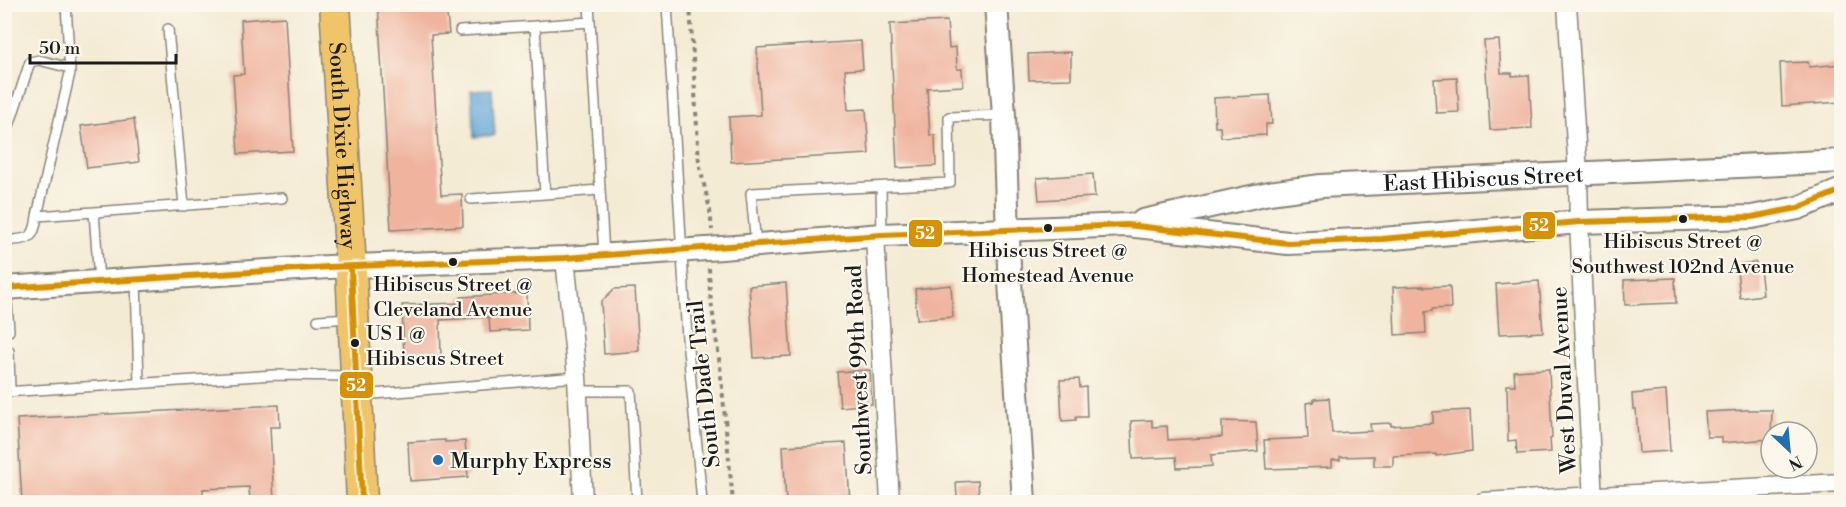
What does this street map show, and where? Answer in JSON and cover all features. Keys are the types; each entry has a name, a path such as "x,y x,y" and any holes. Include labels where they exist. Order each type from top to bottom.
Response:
{"highway":[{"name":"South Dixie Highway","path":"335,4 362,502"}],"street":[{"path":"996,4 1024,502"},
{"name":"West Duval Avenue","path":"1566,4 1578,174 1593,500"},
{"name":"East Hibiscus Street","path":"1127,225 1269,193 1321,186 1842,161"},
{"name":"East Hibiscus Street","path":"351,268 565,258 878,235 1127,225 1288,243 1382,239 1579,222 1752,217 1798,208 1842,190"},
{"name":"Southwest 99th Road","path":"878,235 890,502"},
{"path":"565,258 577,384 584,502"},
{"path":"5,288 329,267 351,268"},
{"path":"1483,502 1593,500 1842,483"}],"lane":[{"path":"4,241 24,239 36,231 68,88 70,68 66,4"},
{"path":"589,4 604,255"},
{"path":"667,4 681,250 702,502"},
{"path":"460,31 590,22"},
{"path":"535,26 545,194"},
{"path":"168,28 184,206"},
{"path":"4,141 30,62 39,60 70,68"},
{"path":"756,245 751,193 950,183 949,117 1004,115"},
{"path":"878,235 881,187"},
{"path":"471,199 600,190"},
{"path":"38,216 282,198"},
{"path":"94,212 99,281"},
{"path":"136,279 139,384"},
{"path":"5,288 9,331"},
{"path":"318,320 353,318"},
{"path":"9,351 8,392 274,375 356,386 577,384 631,391 637,502"}],"path":[{"path":"690,4 699,163 710,210 712,233"},
{"name":"South Dade Trail","path":"710,262 710,293 720,366 733,502"}],"water":[{"path":"492,89 495,135 474,137 471,90"}],"building":[{"path":"378,4 446,4 449,34 431,35 441,195 462,194 463,226 391,230"},
{"path":"285,17 293,151 238,154 233,75 244,74 241,20"},
{"path":"947,21 949,48 956,47 957,69 962,69 963,86 927,88 930,136 935,135 936,166 897,168 890,24"},
{"path":"1499,40 1501,73 1512,73 1512,76 1529,75 1532,128 1490,130 1484,41"},
{"path":"861,41 863,69 845,70 848,110 866,109 869,154 731,162 729,117 761,115 757,48"},
{"path":"1071,52 1071,79 1029,80 1028,54"},
{"path":"1808,62 1809,67 1842,64 1842,102 1782,106 1780,63"},
{"path":"1457,78 1459,112 1436,113 1434,79"},
{"path":"1270,95 1272,124 1266,124 1266,135 1221,137 1220,127 1215,127 1214,98"},
{"path":"134,119 139,162 87,168 81,126"},
{"path":"1093,174 1095,197 1039,200 1037,178"},
{"path":"1756,262 1757,269 1760,268 1763,295 1740,298 1737,270 1740,270 1740,264"},
{"path":"1675,278 1676,303 1625,305 1624,280"},
{"path":"1539,281 1543,332 1499,334 1496,284"},
{"path":"786,283 791,356 754,358 749,286"},
{"path":"951,285 953,317 917,320 915,289"},
{"path":"1450,286 1451,308 1432,309 1432,311 1425,312 1426,333 1395,335 1393,287"},
{"path":"635,288 639,351 604,354 601,302 614,289"},
{"path":"527,293 528,330 490,332 489,317 440,320 441,356 404,358 402,305 461,303 461,297"},
{"path":"1549,369 1551,452 1517,454 1516,440 1508,441 1507,385 1515,385 1514,371"},
{"path":"870,370 872,404 840,407 837,372"},
{"path":"1079,379 1080,388 1086,387 1087,417 1062,421 1060,380"},
{"path":"1666,391 1670,451 1639,453 1636,409 1633,409 1632,394"},
{"path":"1329,398 1332,433 1371,431 1370,424 1391,423 1391,426 1433,423 1433,412 1470,410 1472,451 1436,456 1436,454 1393,456 1393,466 1374,466 1374,456 1340,457 1340,460 1332,460 1332,467 1266,469 1264,440 1308,438 1306,403 1314,402 1314,399"},
{"path":"279,405 280,427 270,427 274,502 250,502 249,487 203,489 204,502 22,502 17,419"},
{"path":"1772,410 1772,420 1759,420 1759,440 1721,443 1721,437 1707,437 1705,412"},
{"path":"1152,420 1152,427 1167,426 1168,440 1222,437 1222,421 1256,422 1258,451 1211,455 1212,466 1202,467 1177,468 1176,457 1133,459 1131,421"},
{"name":"Murphy Express","path":"445,440 445,442 465,441 468,477 410,481 408,442"},
{"path":"846,443 850,502 786,502 783,446"},
{"path":"978,481 979,496 957,497 956,482"}],"transit line":[{"name":"52","path":"4,288 329,267 565,258 882,235 1127,225 1288,243 1382,239 1579,222 1752,217 1798,208 1842,190"},
{"name":"52","path":"351,268 362,502"}],"place":[{"name":"Hibiscus Street @ Southwest 102nd Avenue","path":"1683,219"},
{"name":"Hibiscus Street @ Homestead Avenue","path":"1048,228"},
{"name":"Hibiscus Street @ Cleveland Avenue","path":"453,262"},
{"name":"US 1 @ Hibiscus Street","path":"355,343"},
{"name":"Murphy Express","path":"438,460"}]}
